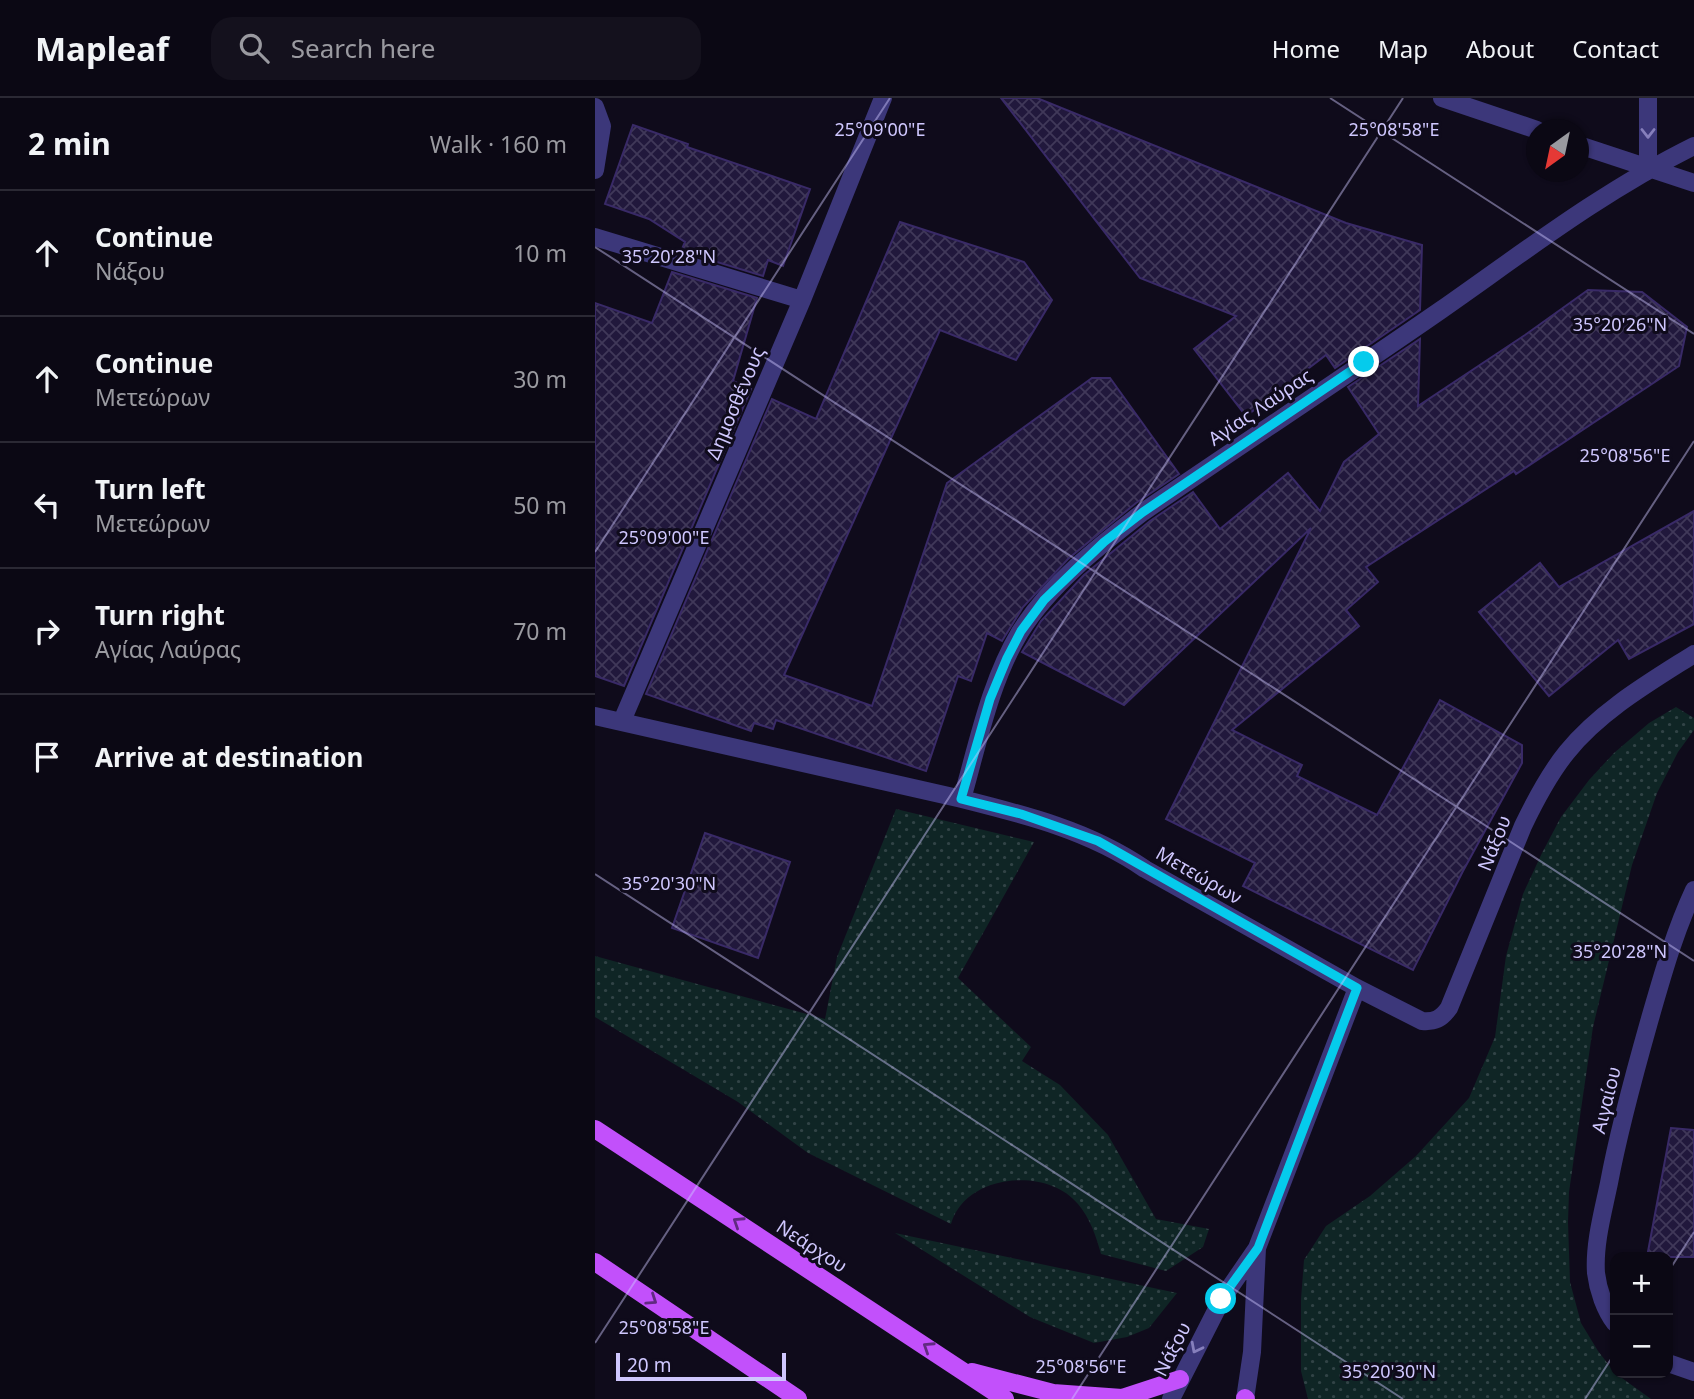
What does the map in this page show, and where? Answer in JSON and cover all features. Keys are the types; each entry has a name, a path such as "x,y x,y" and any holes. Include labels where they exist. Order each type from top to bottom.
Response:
{"main road":[{"name":"Νεάρχου","path":"595,1129 1005,1399"},
{"path":"595,1262 799,1399"},
{"path":"960,1368 1053,1393 1122,1398 1180,1379"}],"street":[{"name":"Δημοσθένους","path":"622,722 802,300 883,98"},
{"path":"1442,98 1526,126"},
{"path":"1648,98 1648,169"},
{"path":"595,107 602,126 595,170"},
{"name":"Αγίας Λαύρας","path":"961,799 990,699 1021,631 1044,600 1094,551 1143,512 1439,312 1559,227 1648,169 1694,146"},
{"path":"1589,148 1694,183"},
{"path":"595,237 802,300"},
{"name":"Νάξου","path":"1357,988 1422,1021 1433,1022 1442,1016 1457,990 1523,826 1561,760 1585,733 1613,710 1694,654"},
{"name":"Μετεώρων","path":"595,716 961,799 1021,814 1098,841 1357,988"},
{"name":"Αιγαίου","path":"1611,1315 1604,1303 1597,1276 1604,1210 1628,1094 1662,972 1694,890"},
{"path":"1245,1399 1252,1352 1258,1248 1357,988"},
{"name":"Νάξου","path":"1171,1399 1221,1299 1258,1248"},
{"path":"1673,1365 1694,1372"}],"green space":[{"path":"1676,707 1694,718 1694,730 1678,752 1657,793 1632,865 1593,1027 1569,1192 1568,1222 1570,1282 1581,1323 1610,1367 1610,1378 1622,1378 1651,1399 1308,1399 1301,1371 1304,1260 1326,1226 1370,1196 1416,1156 1469,1098 1495,1037 1506,956 1523,894 1542,853 1561,817 1589,780 1614,753 1649,723"},
{"path":"896,809 1034,842 958,978 1031,1047 1022,1061 1060,1085 1108,1135 1156,1219 1209,1229 1203,1247 1166,1271 1101,1254 1082,1209 1064,1192 1047,1184 1028,1180 989,1186 972,1194 959,1207 951,1224 808,1153 738,1102 595,1017 595,956 825,1019 837,957"},
{"path":"895,1233 1177,1293 1149,1328 1127,1337 1094,1343 1030,1317"}],"building":[{"path":"1001,98 1037,98 1346,223 1422,245 1420,310 1335,368 1326,355 1246,416 1194,349 1236,316 1140,278"},
{"path":"633,125 688,144 687,147 810,189 783,266 768,260 763,276 681,251 685,242 649,219 605,204"},
{"path":"900,222 1024,262 1052,300 1016,360 940,330 784,675 872,706 947,483 1092,378 1110,378 1179,474 1136,503 1068,559 1023,607 1002,641 987,633 971,681 958,676 926,771 776,720 773,729 754,723 751,731 646,694 772,399 816,419"},
{"path":"672,272 757,298 733,381 751,389 624,686 595,676 595,303 652,323"},
{"path":"1588,290 1642,292 1687,327 1679,366 1516,474 1514,471 1366,567 1378,582 1346,610 1359,626 1232,730 1302,765 1297,776 1377,815 1440,700 1522,745 1522,763 1413,970 1243,886 1255,863 1166,819 1311,528 1124,705 1022,652 1041,621 1084,575 1150,521 1193,492 1220,529 1288,473 1320,511 1344,462 1379,434 1348,387 1420,339 1418,406"},
{"path":"1694,511 1694,624 1629,659 1618,640 1549,696 1479,612 1540,563 1559,587"},
{"path":"705,833 790,862 758,958 672,928"},
{"path":"1671,1128 1694,1130 1694,1257 1673,1257 1673,1252 1648,1252"}],"route":[{"path":"1221,1299 1258,1248 1357,988 1098,841 1021,814 961,799 990,699 1007,658 1021,631 1044,600 1104,542 1143,512 1364,362"}]}
